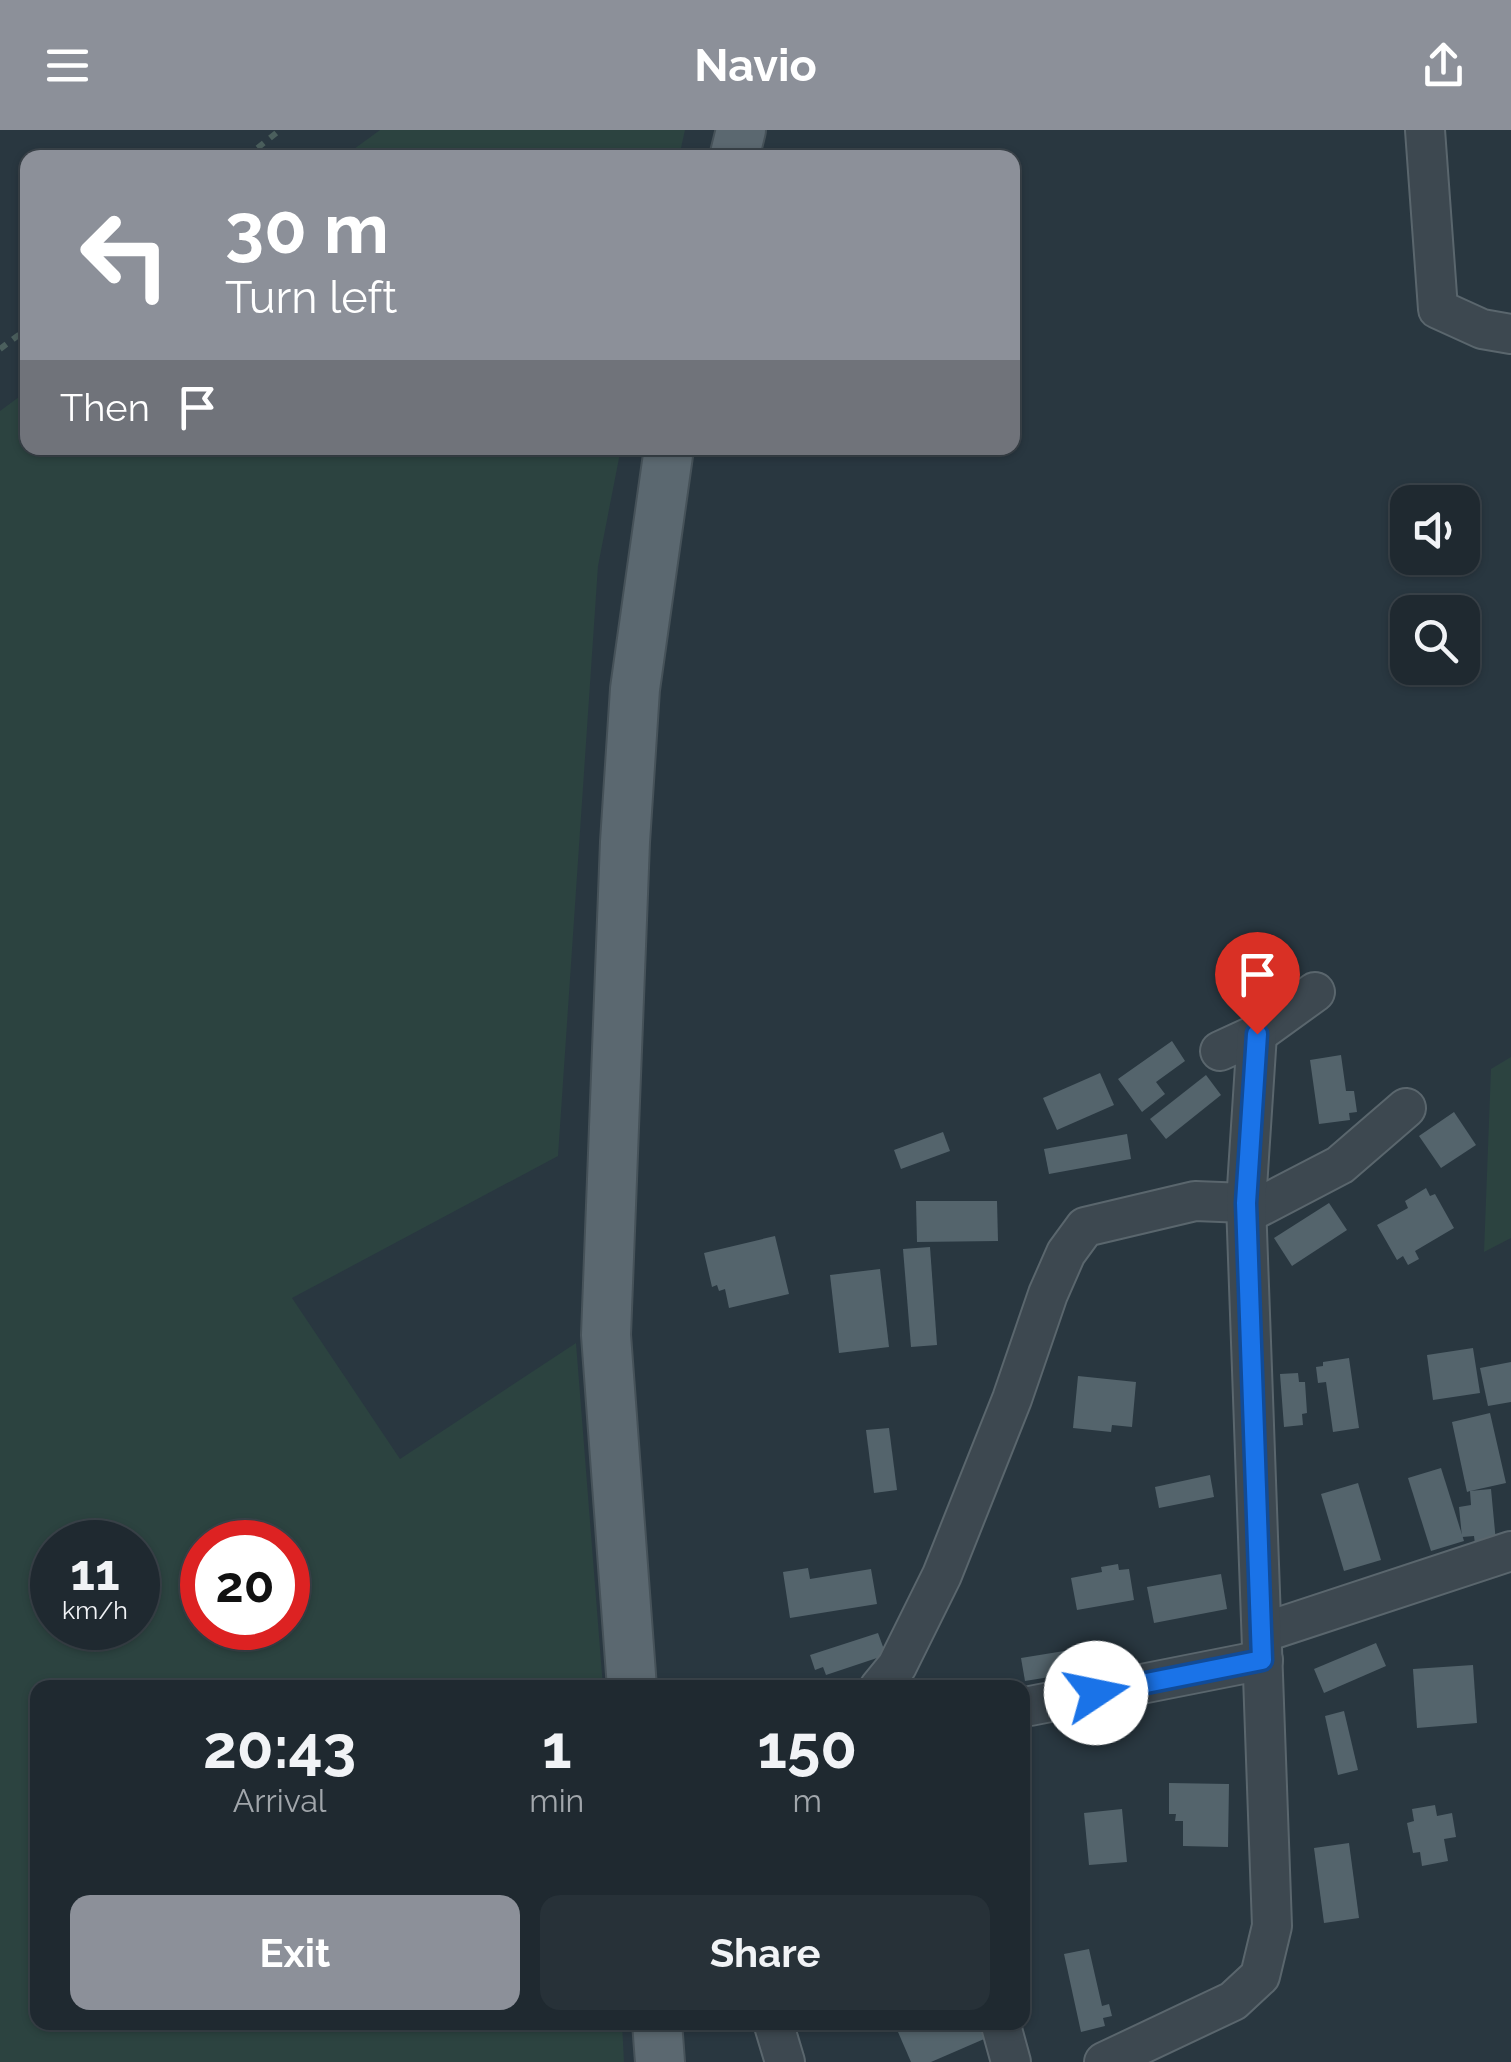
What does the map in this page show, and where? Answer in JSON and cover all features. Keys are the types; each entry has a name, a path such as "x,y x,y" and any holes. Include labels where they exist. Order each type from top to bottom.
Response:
{"main road":[{"path":"631,1680 606,1335 625,842 635,688 668,455"},
{"path":"658,2030 660,2062"}],"lane":[{"path":"1425,130 1438,310 1482,329 1511,334"},
{"path":"1220,1051 1257,1034 1315,992"},
{"path":"1104,2062 1233,2000 1260,1976 1272,1926 1246,1208 1257,1034"},
{"path":"886,1680 897,1666 942,1574 1012,1399 1048,1294 1066,1253 1086,1227 1195,1201 1246,1208 1340,1166 1406,1108"},
{"path":"1030,1706 1262,1646 1511,1552"},
{"path":"775,2030 785,2062"},
{"path":"1002,2030 1011,2062"}],"path":[{"path":"255,150 280,130"}],"green space":[{"path":"380,130 685,130 681,150 353,150"},
{"path":"20,396 20,455 620,455 598,566 558,1156 292,1298 400,1459 576,1343 602,1680 30,1680 30,2030 622,2030 624,2062 0,2062 0,411"},
{"path":"1511,1057 1511,1238 1484,1252 1491,1069"}],"building":[{"path":"1172,1041 1185,1061 1156,1082 1165,1094 1142,1112 1118,1079"},
{"path":"1341,1055 1346,1091 1354,1091 1357,1112 1349,1113 1350,1120 1319,1124 1310,1060"},
{"path":"1100,1073 1114,1105 1057,1130 1043,1098"},
{"path":"1206,1075 1221,1095 1166,1139 1150,1119"},
{"path":"1454,1112 1476,1145 1441,1168 1419,1136"},
{"path":"943,1132 950,1151 901,1169 894,1150"},
{"path":"1127,1134 1131,1159 1049,1174 1044,1149"},
{"path":"1426,1188 1430,1196 1435,1194 1454,1228 1415,1251 1419,1259 1408,1265 1403,1256 1397,1260 1377,1225 1408,1208 1405,1201"},
{"path":"916,1201 997,1201 998,1241 917,1242"},
{"path":"1329,1203 1347,1230 1292,1266 1274,1238"},
{"path":"775,1236 789,1294 729,1308 725,1289 712,1287 704,1253"},
{"path":"930,1247 937,1345 911,1347 903,1249"},
{"path":"880,1269 889,1347 839,1353 830,1275"},
{"path":"1473,1348 1480,1393 1433,1400 1427,1355"},
{"path":"1349,1358 1359,1428 1333,1432 1326,1382 1318,1383 1316,1367"},
{"path":"1511,1362 1511,1402 1488,1406 1480,1368"},
{"path":"1298,1373 1299,1382 1305,1382 1307,1413 1302,1414 1303,1425 1284,1427 1280,1374"},
{"path":"1078,1376 1136,1382 1132,1427 1112,1425 1111,1432 1073,1428"},
{"path":"1490,1413 1506,1483 1467,1492 1452,1422"},
{"path":"889,1428 897,1490 874,1493 866,1430"},
{"path":"1441,1468 1464,1541 1431,1551 1408,1478"},
{"path":"1210,1475 1214,1497 1159,1508 1155,1487"},
{"path":"1358,1483 1381,1560 1344,1571 1321,1494"},
{"path":"1491,1489 1496,1542 1475,1544 1474,1536 1462,1537 1459,1507 1471,1505 1470,1491"},
{"path":"1118,1564 1119,1570 1129,1569 1134,1600 1077,1610 1071,1578 1102,1572 1101,1567"},
{"path":"808,1568 810,1579 871,1569 877,1604 790,1618 783,1572"},
{"path":"1221,1574 1227,1609 1154,1623 1147,1587"},
{"path":"878,1633 886,1655 826,1675 823,1667 815,1670 810,1655"},
{"path":"1376,1643 1386,1666 1324,1693 1314,1669"},
{"path":"1095,1646 1099,1669 1025,1680 1021,1658"},
{"path":"1473,1665 1477,1723 1417,1728 1413,1669"},
{"path":"1344,1711 1358,1770 1338,1775 1325,1716"},
{"path":"1169,1783 1229,1784 1228,1847 1183,1846 1183,1821 1175,1821 1176,1814 1169,1814"},
{"path":"1435,1805 1437,1816 1452,1813 1456,1837 1444,1839 1448,1861 1422,1866 1420,1852 1413,1853 1407,1823 1414,1821 1412,1809"},
{"path":"1122,1809 1127,1862 1089,1865 1084,1813"},
{"path":"1349,1843 1359,1918 1324,1923 1314,1848"},
{"path":"1089,1949 1102,2006 1109,2004 1112,2016 1103,2018 1105,2026 1081,2032 1064,1954"},
{"path":"898,2032 998,2033 931,2062 911,2062"}],"route":[{"path":"1096,1693 1262,1660 1246,1203 1257,1034"}]}
